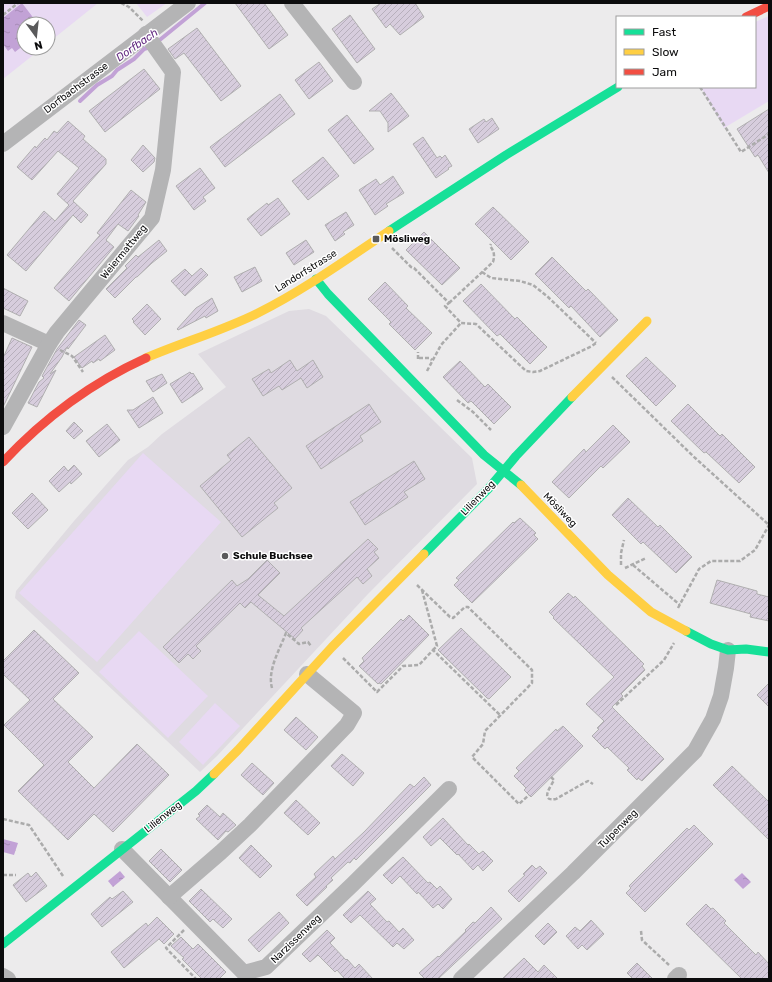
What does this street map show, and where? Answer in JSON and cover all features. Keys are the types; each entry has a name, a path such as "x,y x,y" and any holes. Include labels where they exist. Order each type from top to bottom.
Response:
{"street":[{"name":"Dorfbachstrasse","path":"3,144 188,3"},
{"path":"292,3 354,82"},
{"path":"748,16 769,6"},
{"name":"Weiermattweg","path":"3,427 57,332 152,218 163,170 172,72 149,32"},
{"name":"Landorfstrasse","path":"3,462 43,422 98,383 151,356 232,325 260,312 316,279 555,124 616,88"},
{"name":"Mösliweg","path":"316,279 328,294 484,455 520,484 612,579 651,612 711,644 728,650 746,649 769,652"},
{"name":"Lilienweg","path":"3,944 196,791 238,750 332,647 504,470 610,357 648,321"},
{"path":"3,322 49,344"},
{"name":"Tulpenweg","path":"461,979 573,873 695,751 713,719 721,696 728,650"},
{"path":"170,897 250,825 347,725 354,713 307,674"},
{"name":"Narzissenweg","path":"122,849 244,973 266,967 450,790"},
{"path":"3,976 8,979"}],"path":[{"path":"3,15 18,3"},
{"path":"121,3 129,7 149,32"},
{"path":"701,88 741,152 769,134"},
{"path":"491,244 490,246 493,250 494,257 493,262 445,306 461,323 476,324 520,365 526,370 533,372 540,371 596,343"},
{"path":"397,253 449,303"},
{"path":"482,272 491,278 520,281 533,285 548,297 610,357"},
{"path":"415,383 426,371 441,345 461,323"},
{"path":"49,344 72,356 84,373"},
{"path":"418,352 417,360 429,358 432,360"},
{"path":"601,367 693,456 769,525 755,550 740,561 711,561 699,569 670,622"},
{"path":"426,371 432,377"},
{"path":"455,399 473,412 491,430"},
{"path":"621,569 621,553 624,540"},
{"path":"632,565 680,605"},
{"path":"405,573 450,617 453,618 465,607 468,607 532,670 532,683 485,731 483,744 472,757 519,804 529,794"},
{"path":"332,647 377,692 403,666 419,666 437,646 421,590"},
{"path":"616,705 664,660 683,629"},
{"path":"278,706 271,682 272,669 286,633 299,644 308,642 323,657"},
{"path":"433,650 501,716"},
{"path":"551,777 554,780 547,792 547,795 548,798 552,800 584,783 588,782 593,784"},
{"path":"3,819 29,825 72,889"},
{"path":"3,875 16,875"},
{"path":"193,921 166,948 196,979"},
{"path":"641,931 642,940 677,977"}],"shaded area":[{"path":"3,3 98,3 56,37 56,16 16,16 16,56 32,56 3,79"},
{"path":"136,3 167,3 147,17"},
{"path":"769,16 769,101 724,128 702,88 756,88 756,22"},
{"name":"Schule Buchsee","path":"309,309 326,316 472,458 477,484 368,594 217,756 200,772 15,598 16,591 74,521 128,460 148,447 162,434 226,387 198,354 289,311"},
{"path":"143,453 221,522 97,662 19,593"},
{"path":"139,631 208,696 168,738 99,672"},
{"path":"215,703 240,726 203,765 179,742"}],"water":[{"path":"22,3 32,16 16,16 15,52 12,48 8,51 3,44 3,18"},
{"path":"3,839 18,843 14,855 3,852"},
{"path":"120,871 125,877 113,887 108,881"},
{"path":"742,873 751,882 743,889 734,880"}],"building":[{"path":"235,3 264,3 288,35 269,49"},
{"path":"381,3 415,3 424,17 400,35 390,24 386,28 372,9"},
{"path":"350,15 375,49 357,63 332,29"},
{"path":"197,28 241,86 221,101 184,53 175,59 168,49"},
{"path":"319,62 333,81 309,99 295,80"},
{"path":"144,69 160,89 105,132 89,111"},
{"path":"391,93 409,116 388,132 388,123 380,111 369,111"},
{"path":"280,94 295,114 225,167 210,147"},
{"path":"769,109 769,173 758,155 755,157 737,129"},
{"path":"347,115 374,149 354,164 328,130"},
{"path":"492,118 499,129 478,143 469,129 484,119 486,122"},
{"path":"68,121 85,136 83,139 106,159 106,164 73,201 88,215 81,223 73,215 26,271 7,255 44,211 55,221 69,205 57,194 79,168 58,151 32,180 17,167 35,146 36,148 45,138 47,140 54,131 57,133"},
{"path":"423,137 437,158 440,156 442,158 445,155 452,166 436,178 413,144"},
{"path":"143,145 155,158 154,162 143,172 131,160"},
{"path":"323,157 339,176 308,200 292,181"},
{"path":"200,168 215,188 203,197 206,201 194,210 176,186"},
{"path":"393,176 404,193 386,204 388,206 375,215 359,190 376,179 380,185"},
{"path":"131,190 146,202 138,215 139,216 128,231 118,224 106,240 114,247 69,301 54,288 100,235 97,233"},
{"path":"278,198 290,214 261,236 247,219 267,203 268,205"},
{"path":"493,207 529,242 511,260 475,224"},
{"path":"346,212 354,225 343,232 345,234 335,241 325,225"},
{"path":"424,232 460,268 442,285 406,250"},
{"path":"159,240 167,251 136,277 115,298 106,289 127,268 125,266 136,255 138,257"},
{"path":"306,240 314,252 294,265 286,253"},
{"path":"552,257 586,291 588,289 618,320 600,337 571,306 569,308 535,274"},
{"path":"255,267 262,281 242,292 234,277"},
{"path":"201,268 208,275 185,296 171,281 185,269 192,276"},
{"path":"385,282 408,306 406,308 432,333 415,350 389,324 391,322 368,299"},
{"path":"481,284 515,319 517,317 547,347 530,364 500,334 497,336 463,301"},
{"path":"3,288 28,301 20,316 3,308"},
{"path":"212,298 218,311 206,318 205,316 178,330 177,329 196,308"},
{"path":"147,304 161,319 145,335 132,319"},
{"path":"79,320 86,325 68,349 67,347 50,374 56,370 37,407 28,403 39,382 44,378 42,376 57,349"},
{"path":"105,335 115,350 100,361 99,359 93,363 92,361 82,368 74,357"},
{"path":"12,338 32,347 3,407 3,358"},
{"path":"646,357 676,386 656,406 626,376"},
{"path":"290,360 297,371 313,360 323,377 307,388 301,378 282,390 279,386 263,396 252,379 269,369 271,373"},
{"path":"460,361 485,387 488,384 511,407 494,424 471,401 468,403 443,377"},
{"path":"190,372 192,374 193,373 203,389 182,403 170,384"},
{"path":"162,374 167,383 153,392 146,381"},
{"path":"153,397 163,413 139,428 127,410 133,410"},
{"path":"369,404 381,422 360,436 363,441 321,469 306,446"},
{"path":"688,404 720,436 722,434 755,467 739,483 706,452 704,453 671,421"},
{"path":"74,422 83,431 74,439 66,431"},
{"path":"107,424 120,440 99,457 86,441"},
{"path":"613,425 630,442 603,468 601,466 569,498 552,482 584,449 586,452"},
{"path":"249,437 292,488 274,503 278,508 242,537 200,486 231,460 227,455"},
{"path":"414,461 425,479 404,492 408,497 365,525 350,502"},
{"path":"74,465 82,474 59,492 49,481 64,466 68,471"},
{"path":"32,493 48,510 28,529 12,513"},
{"path":"628,498 658,527 660,525 692,557 676,573 643,542 641,544 612,515"},
{"path":"520,518 536,533 534,535 538,539 472,603 454,585 459,580 456,578 513,522 514,523"},
{"path":"368,539 378,549 374,552 379,558 367,569 372,576 363,584 357,577 301,628 303,630 295,639 251,602 245,608 240,603 196,646 201,651 193,659 188,654 179,663 163,647 232,580 237,586 248,579 267,560 280,573 258,595 284,616"},
{"path":"717,580 757,591 757,594 769,597 769,621 750,617 751,614 710,603"},
{"path":"568,593 574,598 575,596 644,664 642,666 645,670 621,694 623,696 612,707 664,759 642,781 638,778 637,780 627,770 629,768 607,747 605,749 592,736 604,721 586,704 614,677 553,618 554,617 549,612"},
{"path":"409,615 429,635 381,684 378,684 359,666 364,661 362,658 401,619 403,621"},
{"path":"461,628 511,677 489,699 438,650"},
{"path":"34,630 79,673 53,699 93,737 68,762 94,788 137,744 169,775 113,832 94,814 68,840 18,791 44,765 4,725 30,700 3,674 3,661"},
{"path":"769,683 769,707 757,695"},
{"path":"296,717 318,737 306,750 284,730"},
{"path":"563,726 583,746 531,797 524,790 526,788 514,776 519,771 516,768 556,729 557,731"},
{"path":"342,754 364,773 353,786 331,766"},
{"path":"252,763 274,783 263,795 241,775"},
{"path":"732,766 769,802 769,840 713,785"},
{"path":"424,777 431,785 356,860 354,858 350,863 348,862 331,878 333,880 326,886 327,887 307,906 296,895 316,877 314,874 333,856 335,859 364,832 410,784 414,787"},
{"path":"296,800 320,823 308,835 284,813"},
{"path":"207,805 220,817 223,813 236,825 228,832 226,831 218,840 196,819 200,816 198,814"},
{"path":"443,818 468,845 469,844 479,854 483,851 493,861 483,871 478,865 473,870 440,838 431,846 423,837"},
{"path":"694,825 713,844 645,912 626,893 631,888 629,886 687,828 689,830"},
{"path":"251,845 272,866 260,878 239,858"},
{"path":"161,849 182,870 170,882 149,861"},
{"path":"403,857 428,883 430,882 437,889 440,886 452,899 443,909 438,904 433,908 400,876 392,884 383,875"},
{"path":"532,865 536,869 540,866 547,873 519,902 508,891 525,875 523,874"},
{"path":"36,872 47,886 26,902 13,885 28,873 31,877"},
{"path":"201,889 232,919 223,928 213,919 210,922 189,901"},
{"path":"123,891 133,902 102,927 91,914 110,897 112,899"},
{"path":"368,891 376,899 370,904 399,932 403,928 414,940 404,949 397,943 393,947 360,915 351,923 343,915"},
{"path":"706,904 711,909 713,908 726,921 724,923 756,955 758,952 769,964 769,979 742,979 686,924"},
{"path":"491,907 502,919 438,979 425,979 419,973 438,956 439,957 466,931 465,930 473,922 475,923"},
{"path":"279,912 289,923 259,952 248,940"},
{"path":"157,917 174,934 164,944 159,939 124,968 111,952 146,923 148,926"},
{"path":"591,920 604,934 587,950 582,945 578,949 566,936 575,927 580,931"},
{"path":"548,923 557,932 544,945 535,936"},
{"path":"327,930 335,938 330,943 355,968 359,964 373,979 343,979 344,978 337,970 335,972 318,955 310,962 302,954"},
{"path":"181,937 193,949 198,944 226,972 219,979 202,979 182,959 184,958 171,946"},
{"path":"524,958 538,972 544,965 558,979 502,979"},
{"path":"637,963 653,979 633,979 627,973"}],"waterway":[{"name":"Dorfbach","path":"156,43 205,3"},
{"name":"Dorfbach","path":"80,101 97,85 112,76 117,70 134,59 144,49 150,47"}],"traffic: fast":[{"path":"389,231 506,155 616,88"},
{"path":"316,279 328,294 484,455 521,485"},
{"path":"424,554 489,488 516,456 572,397"},
{"path":"686,631 711,644 728,650 746,649 769,652"},
{"path":"3,944 196,791 214,774"}],"traffic: slow":[{"path":"146,358 258,313 309,284 389,231"},
{"path":"572,397 647,321"},
{"path":"521,485 608,575 651,612 686,631"},
{"path":"214,774 238,750 332,647 424,554"}],"traffic: jam":[{"path":"748,16 769,6"},
{"path":"3,462 35,431 69,403 87,390 146,358"}],"place":[{"name":"Mösliweg","path":"376,239"},
{"name":"Schule Buchsee","path":"225,556"}]}
